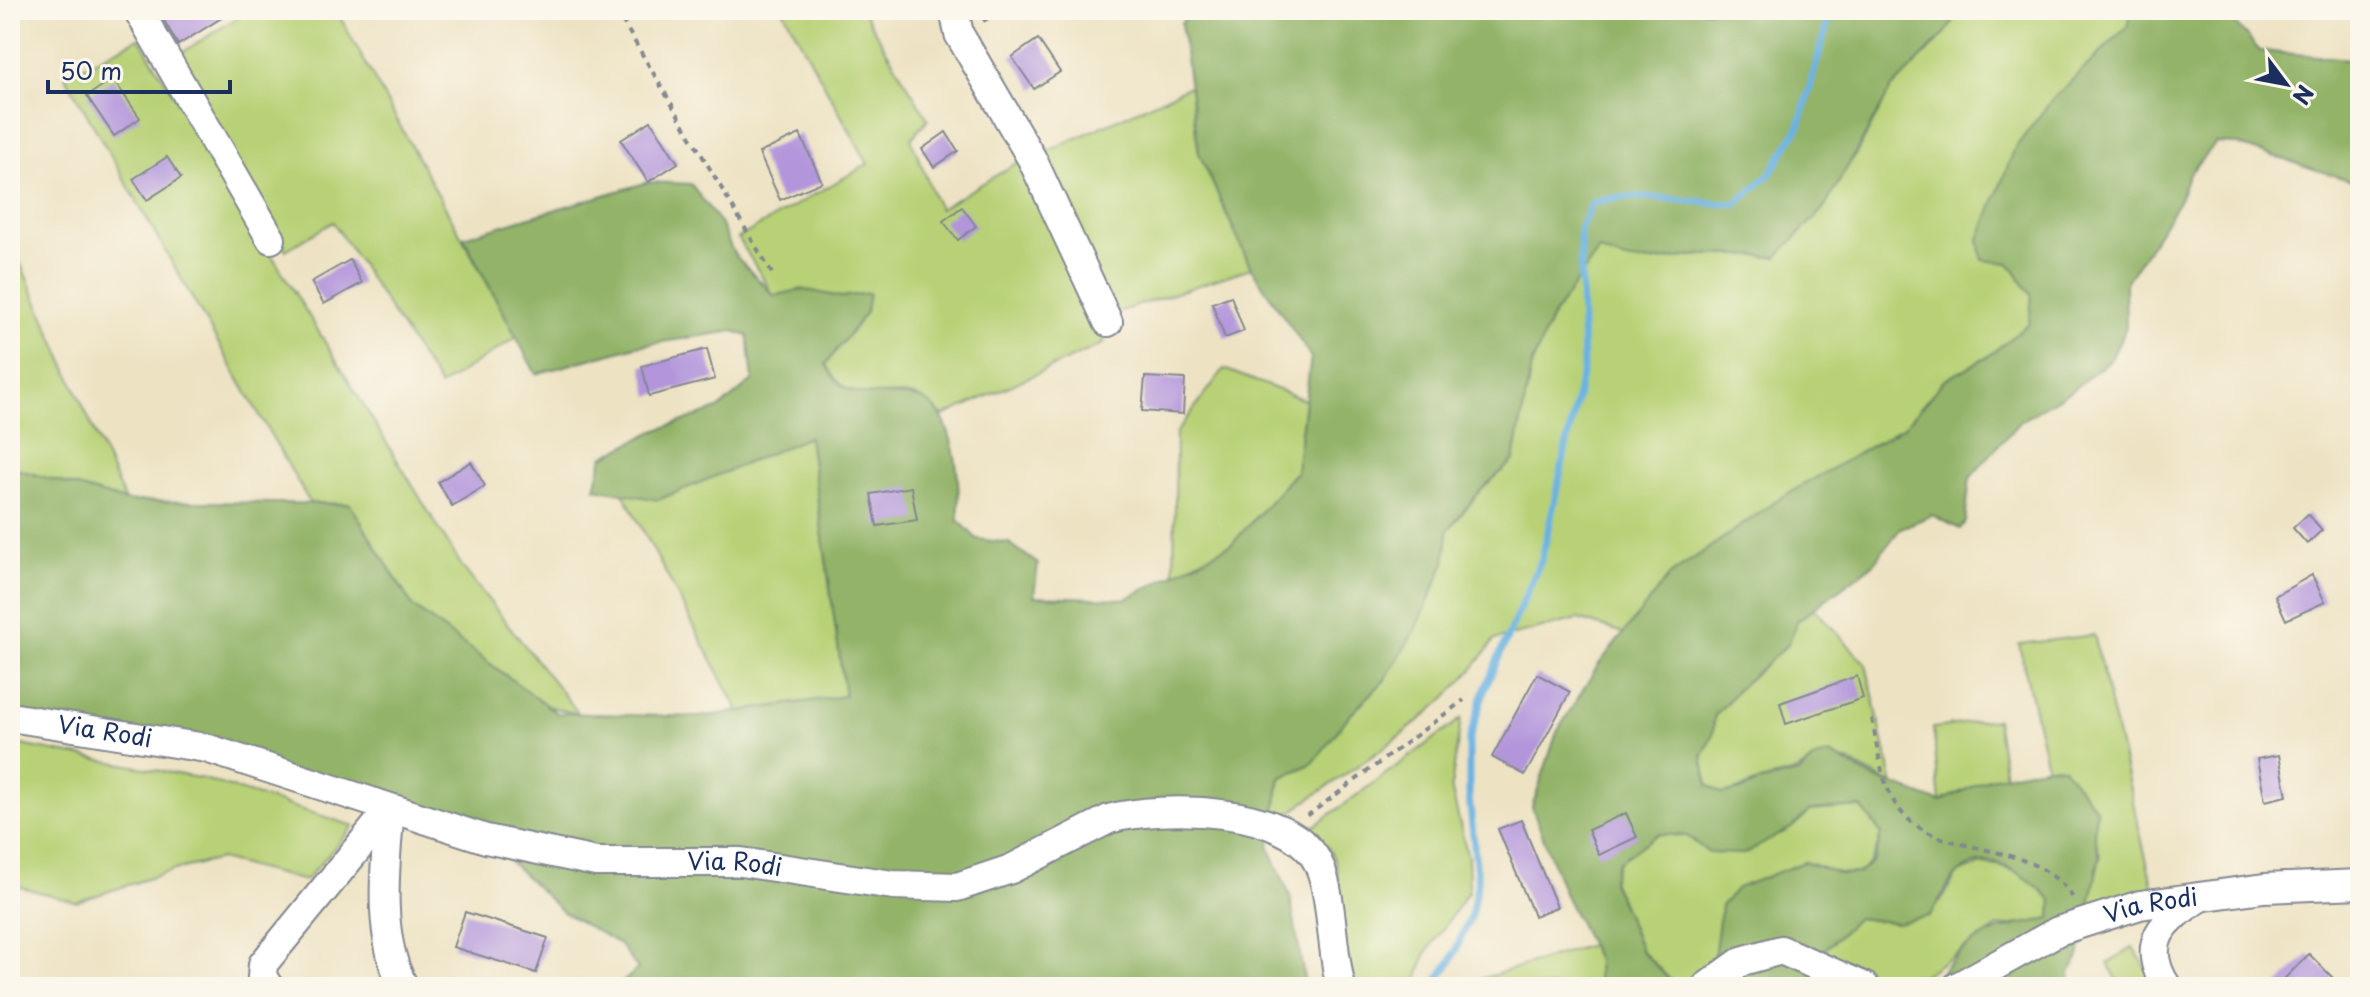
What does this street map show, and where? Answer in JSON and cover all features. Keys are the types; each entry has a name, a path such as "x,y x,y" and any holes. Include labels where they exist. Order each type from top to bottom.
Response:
{"street":[{"path":"138,10 271,239"},
{"path":"954,10 959,34 1032,159 1108,322"},
{"name":"Via Rodi","path":"10,717 206,748 486,839 596,862 755,863 922,888 957,887 983,880 1123,815 1170,812 1245,818 1286,831 1312,852 1322,873 1341,987"},
{"path":"269,987 262,977 263,964 390,809"},
{"path":"390,809 386,856 389,948 404,987"},
{"name":"Via Rodi","path":"1957,987 2058,931 2140,905 2205,895 2360,884"},
{"path":"2167,987 2155,966 2153,950 2160,932 2173,916 2205,895"},
{"path":"1706,987 1742,961 1781,950 1865,987"}],"path":[{"path":"616,10 774,277"},
{"path":"1286,831 1464,700"},
{"path":"1872,719 1892,798 1916,827 1935,837 2001,851 2053,877 2073,898 2081,923"}],"green space":[{"path":"250,10 336,10 517,337 440,386 333,222 286,250 173,58"},
{"path":"783,10 862,10 928,119 911,139 939,209 1019,162 1105,343 943,416 922,399 910,395 859,394 847,390 836,380 826,364 865,313 832,296 799,292 774,296 738,238 868,164"},
{"path":"1193,10 1961,10 1943,36 1891,89 1825,207 1777,257 1711,254 1638,261 1599,250 1552,317 1531,366 1514,460 1481,490 1448,530 1445,562 1417,627 1384,681 1348,717 1313,763 1280,778 1269,847 1290,896 1304,978 1309,987 617,987 638,969 619,944 563,912 486,839 278,771 10,717 10,467 125,501 350,504 413,607 557,713 700,717 845,696 809,437 658,500 595,488 603,457 652,432 718,409 753,380 748,336 734,331 636,346 536,374 463,237 648,182 691,184 720,223 734,254 774,296 802,289 841,297 869,293 866,312 826,364 834,378 854,392 918,398 931,405 941,416 954,451 958,520 977,539 1009,543 1038,564 1034,596 1126,599 1232,544 1296,472 1311,357 1251,268 1199,153 1181,23"},
{"path":"1961,10 2133,10 2127,27 2051,101 2009,263 2032,296 2030,323 1986,358 1944,380 1904,427 1784,496 1670,575 1624,633 1578,619 1494,640 1451,692 1400,736 1288,814 1275,810 1280,778 1313,763 1348,717 1384,681 1417,627 1445,562 1448,530 1481,490 1514,460 1531,365 1552,317 1599,249 1638,262 1711,254 1777,257 1855,156 1891,89 1943,36"},
{"path":"2133,10 2223,10 2260,51 2360,60 2360,184 2236,144 2216,143 2188,175 2179,201 2125,284 2126,327 2111,359 2072,390 2019,422 1970,478 1965,522 1960,529 1932,515 1901,528 1872,565 1797,621 1788,644 1737,690 1714,717 1713,734 1702,757 1708,785 1723,794 1761,781 1799,773 1815,758 1830,754 1872,777 1940,802 1990,778 2047,766 2063,767 2096,809 2094,833 2100,856 2079,957 2070,972 2071,987 1931,987 1955,956 1982,937 2013,926 2051,919 2052,900 2032,883 2008,868 1983,863 1970,866 1958,874 1929,916 1897,923 1857,918 1824,950 1825,987 1702,987 1713,965 1721,906 1737,888 1804,862 1841,874 1859,873 1875,859 1881,833 1861,807 1810,811 1791,828 1745,854 1709,853 1687,836 1658,834 1618,862 1612,881 1641,950 1672,982 1669,987 1598,987 1597,959 1565,895 1532,807 1557,732 1599,664 1670,575 1784,496 1904,427 1944,380 1986,358 2029,323 2032,296 2009,263 1982,260 1979,239 2015,148 2051,101 2127,27"},
{"path":"139,38 463,568 579,714 547,706 413,607 350,504 310,503 65,76"},
{"path":"1190,86 1199,153 1251,268 1112,314 1046,152"},
{"path":"10,240 125,501 10,467"},
{"path":"1224,369 1305,400 1296,472 1232,544 1174,574 1176,433"},
{"path":"809,437 845,696 739,711 622,491 658,500"},
{"path":"1814,608 1866,664 1893,785 1847,761 1814,758 1794,772 1723,794 1708,785 1702,757 1713,734 1714,717 1737,690 1788,644 1797,621"},
{"path":"2094,635 2153,888 2089,907 2100,856 2094,833 2096,809 2063,767 2047,766 2019,644"},
{"path":"1461,719 1451,787 1468,858 1469,890 1425,955 1415,987 1354,987 1340,922 1334,859 1312,828"},
{"path":"1996,719 2005,776 1990,778 1940,802 1933,728"},
{"path":"10,743 204,779 354,826 305,881 220,859 174,870 76,902 10,884"},
{"path":"1827,807 1861,807 1881,833 1876,850 1863,870 1845,874 1804,862 1718,943 1705,981 1691,987 1669,987 1672,982 1641,950 1612,880 1618,862 1658,834 1687,836 1709,853 1791,828 1810,811"},
{"path":"1983,864 2021,874 2035,885 2052,900 2051,920 1998,927 1923,975 1888,980 1857,972 1824,957 1824,950 1857,918 1897,923 1941,901 1958,873"},
{"path":"1590,945 1597,959 1598,987 1455,987"},
{"path":"2133,947 2159,987 2121,987 2108,963"}],"building":[{"path":"158,10 234,10 178,45"},
{"path":"1038,39 1060,72 1034,89 1012,57"},
{"path":"113,79 140,118 114,136 87,96"},
{"path":"651,121 678,163 648,182 621,140"},
{"path":"946,132 958,151 934,167 922,149"},
{"path":"800,134 822,182 780,200 759,153"},
{"path":"167,157 181,178 147,200 133,179"},
{"path":"962,207 976,226 958,240 943,221"},
{"path":"350,260 362,283 324,304 311,282"},
{"path":"1231,296 1244,331 1225,338 1212,303"},
{"path":"707,349 715,379 649,396 642,366"},
{"path":"1145,377 1185,379 1183,414 1142,411"},
{"path":"471,462 485,486 452,506 438,482"},
{"path":"911,487 917,520 877,526 871,494"},
{"path":"2308,514 2322,530 2307,544 2293,528"},
{"path":"2312,575 2325,602 2286,620 2275,596"},
{"path":"1537,674 1570,692 1525,775 1492,757"},
{"path":"1857,676 1863,698 1786,724 1780,703"},
{"path":"2279,755 2287,796 2265,801 2257,759"},
{"path":"1626,813 1637,837 1599,855 1588,830"},
{"path":"1521,820 1557,907 1534,916 1498,829"},
{"path":"465,912 548,938 536,973 453,947"},
{"path":"2309,954 2342,987 2276,987"}],"waterway":[{"path":"1433,987 1452,959 1471,915 1478,882 1469,797 1469,741 1484,691 1542,558 1583,370 1580,229 1592,203 1609,199 1645,197 1736,204 1770,174 1799,127 1831,10"}]}
